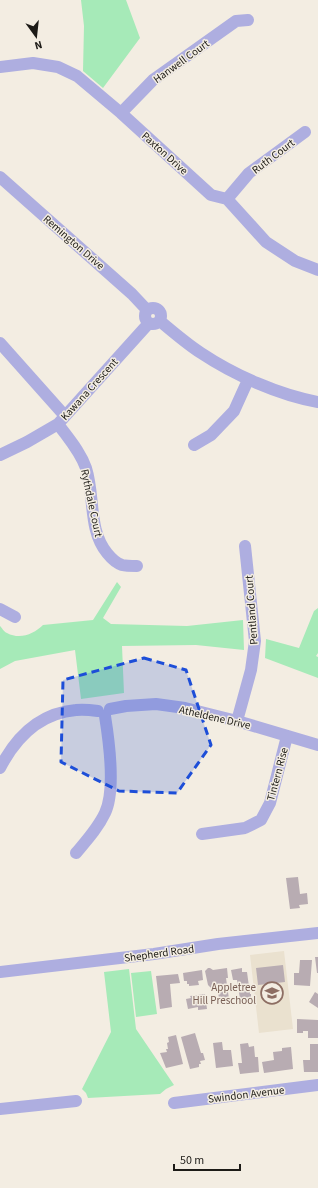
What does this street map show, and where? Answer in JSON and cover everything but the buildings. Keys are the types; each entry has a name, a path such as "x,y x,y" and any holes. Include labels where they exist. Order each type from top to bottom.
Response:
{"street":[{"name":"Hanwell Court","path":"121,113 154,80 236,21 248,20"},
{"name":"Paxton Drive","path":"0,67 33,63 58,67 77,76 121,113 211,195 227,199 266,242 296,261 318,270"},
{"name":"Ruth Court","path":"227,199 249,173 305,132"},
{"name":"Remington Drive","path":"0,177 132,294 147,310 144,316 145,319 154,322"},
{"path":"154,322 201,353 248,380 304,399 318,402"},
{"name":"Kawana Crescent","path":"0,455 27,442 61,420 154,322"},
{"name":"Rythdale Court","path":"0,343 61,420 80,456 86,468 95,529 104,549 121,565 137,566"},
{"path":"194,446 211,435 234,411 248,380"},
{"name":"Pentland Court","path":"237,721 251,670 255,641 246,546"},
{"path":"0,609 15,617"},
{"name":"Atheldene Drive","path":"0,768 6,755 22,736 34,725 46,718 60,713 76,710 104,712 126,706 156,704 185,708 237,721 318,745"},
{"path":"76,853 96,829 106,812 110,794 111,775 104,712"},
{"name":"Tintern Rise","path":"202,834 245,828 261,820 270,802 287,736"},
{"name":"Shepherd Road","path":"0,972 154,954 218,944 318,933"},
{"name":"Swindon Avenue","path":"174,1104 318,1085"},
{"path":"0,1109 76,1101"}],"highlighted area":[{"path":"144,658 186,670 211,745 177,793 119,791 61,762 63,680"}],"shaded area":[{"name":"Appletree Hill Preschool","path":"284,951 293,1029 259,1033 250,955"}],"green space":[{"path":"81,0 126,0 140,38 103,88 83,71 84,26"},
{"path":"117,582 121,587 103,618 111,624 187,626 243,620 244,650 196,645 122,646 124,693 81,699 75,650 15,661 0,669 0,626 7,633 22,636 35,631 43,625 93,620"},
{"path":"318,608 318,653 316,656 318,657 318,678 265,658 266,639 299,648 314,611"},
{"path":"129,969 136,1029 174,1085 160,1094 88,1098 82,1089 111,1032 104,972"},
{"path":"151,971 157,1014 136,1017 131,973"}],"place":[{"name":"Appletree Hill Preschool","path":"272,993"}]}
